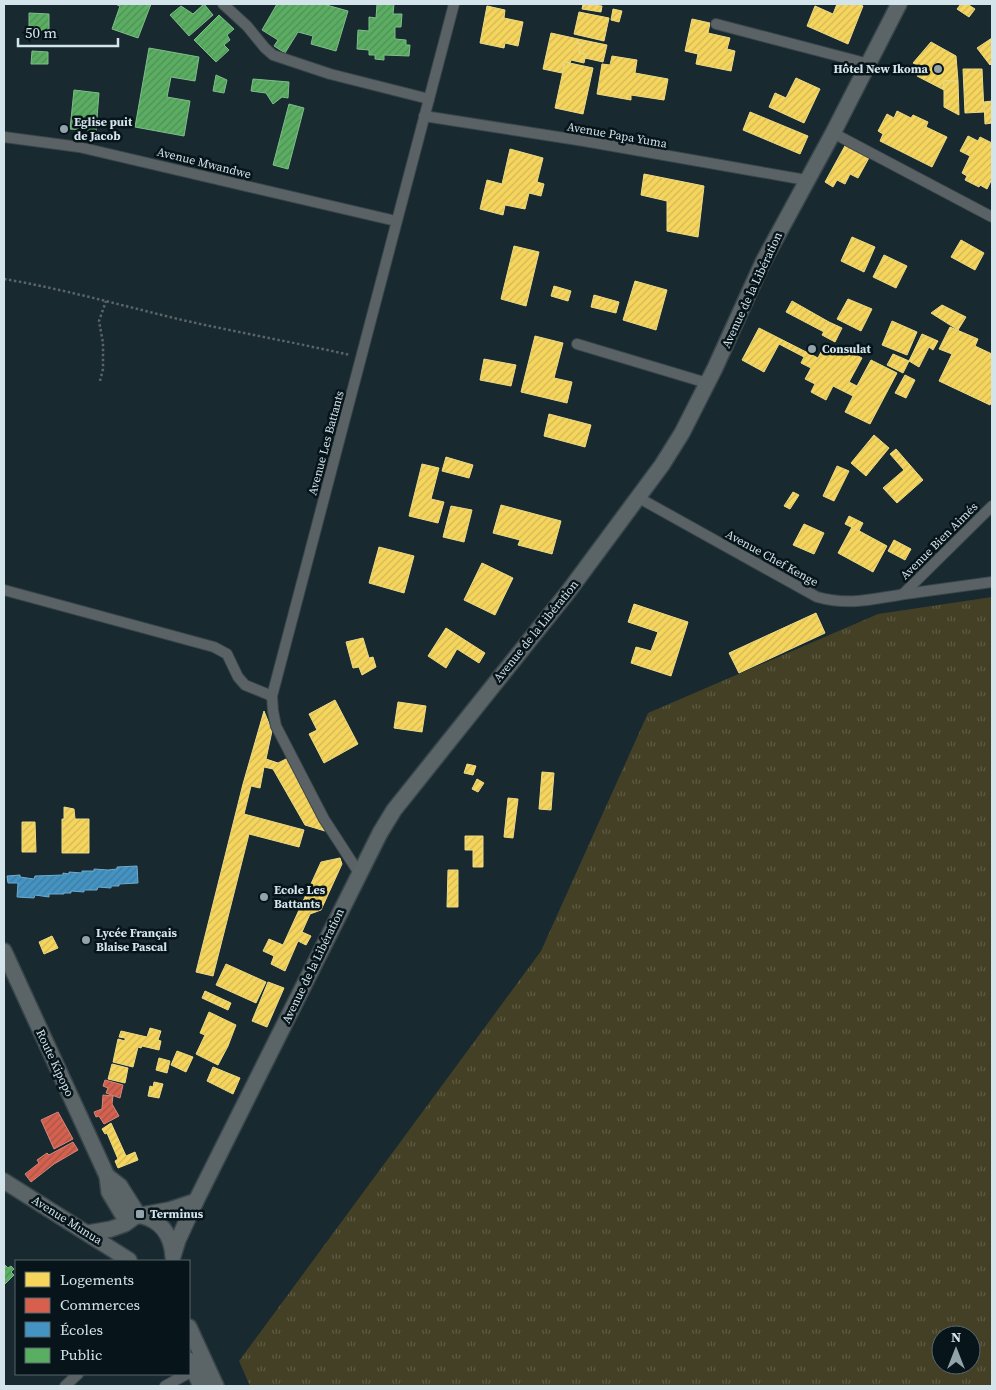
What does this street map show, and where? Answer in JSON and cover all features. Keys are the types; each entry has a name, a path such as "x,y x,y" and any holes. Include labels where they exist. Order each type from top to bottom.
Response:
{"street":[{"path":"223,4 274,55 330,74 429,99"},
{"name":"Avenue Les Battants","path":"359,873 324,819 276,726 272,696 454,4"},
{"name":"Avenue de la Libération","path":"173,1258 178,1240 196,1201 359,873 394,810 568,592 639,498 682,433 763,262 899,4"},
{"path":"716,24 869,64"},
{"name":"Avenue Papa Yuma","path":"424,116 584,141 806,180"},
{"path":"833,132 992,217"},
{"name":"Avenue Mwandwe","path":"4,137 80,147 396,221"},
{"path":"577,344 707,382"},
{"name":"Avenue Chef Kenge","path":"639,498 817,597 834,602 851,603 992,582"},
{"name":"Avenue Bien Aimés","path":"903,594 992,506"},
{"path":"4,590 214,647 227,654 238,677 245,685 272,696"},
{"name":"Route Kipopo","path":"4,951 107,1176 108,1192 133,1219"},
{"name":"Avenue Munua","path":"4,1180 128,1260"},
{"path":"88,1233 111,1229 133,1219 196,1201"},
{"path":"133,1219 153,1220 163,1228 171,1242 173,1258"},
{"path":"130,1260 122,1242 122,1232 133,1219"},
{"path":"190,1329 216,1386"},
{"path":"190,1370 201,1386"},
{"path":"65,1386 77,1375"},
{"path":"165,1386 181,1375"}],"path":[{"path":"4,279 36,284 179,319 275,338 361,358"},
{"path":"100,381 103,369 103,343 99,321 106,300"}],"green space":[{"path":"992,597 992,1386 250,1386 239,1361 541,951 648,713 878,614"}],"building: Logements":[{"path":"583,4 602,6 601,12 582,9"},
{"path":"837,4 858,4 863,6 848,44 807,26 815,6 833,14"},
{"path":"961,4 967,4 975,9 969,17 957,9"},
{"path":"487,6 505,10 504,18 523,22 518,46 505,43 504,48 480,43"},
{"path":"613,9 622,11 619,22 611,20"},
{"path":"579,12 609,18 604,41 574,34"},
{"path":"692,19 710,23 708,33 730,38 727,49 735,51 731,71 696,64 698,54 685,51"},
{"path":"551,33 578,39 577,43 581,44 579,53 586,54 584,63 571,60 570,63 565,62 562,73 543,69"},
{"path":"992,38 992,63 990,65 977,48"},
{"path":"578,39 607,45 603,62 585,58 586,54 579,53 581,44 577,43"},
{"path":"931,42 956,56 958,81 944,81 944,90 917,76 923,68 913,63"},
{"path":"612,56 637,60 635,73 668,79 664,100 631,95 631,100 597,94 602,64 610,65"},
{"path":"565,62 593,68 583,114 555,108"},
{"path":"963,69 982,69 984,112 965,113"},
{"path":"796,78 820,89 804,123 769,107 775,93 786,98"},
{"path":"944,81 958,81 959,115 944,107"},
{"path":"992,101 992,123 985,124 984,102"},
{"path":"897,111 911,118 913,115 928,122 926,127 947,137 932,167 880,141 883,134 878,131 887,114 894,118"},
{"path":"750,112 808,136 800,154 743,130"},
{"path":"968,136 978,141 980,137 992,143 992,179 987,189 965,180 967,176 962,173 970,156 960,151"},
{"path":"846,144 870,156 858,178 850,174 845,184 837,180 833,187 825,182"},
{"path":"510,149 543,158 537,182 544,184 541,196 529,193 525,209 505,205 503,215 480,209 487,180 502,184"},
{"path":"644,174 704,186 698,237 667,231 667,201 641,195"},
{"path":"852,237 875,247 864,272 841,261"},
{"path":"961,240 984,253 975,270 951,257"},
{"path":"514,246 539,252 526,306 501,299"},
{"path":"884,255 907,266 896,288 873,277"},
{"path":"635,281 667,290 656,330 623,320"},
{"path":"554,286 571,291 568,301 551,296"},
{"path":"594,295 619,302 616,313 591,307"},
{"path":"848,299 872,309 861,331 837,319"},
{"path":"792,301 829,322 824,332 786,312"},
{"path":"942,305 966,317 958,330 931,313"},
{"path":"892,321 917,332 907,355 882,345"},
{"path":"829,322 842,328 835,342 822,335"},
{"path":"950,327 978,339 975,346 992,354 992,400 990,405 939,381 952,354 939,349"},
{"path":"759,328 818,358 824,346 841,355 844,349 862,358 849,382 857,386 871,360 897,373 870,424 845,412 853,396 833,386 826,400 811,392 815,384 805,379 811,368 801,363 804,357 779,344 764,372 742,360"},
{"path":"922,334 938,341 933,350 929,347 919,367 909,361"},
{"path":"535,336 563,343 554,378 572,382 567,403 521,392"},
{"path":"893,354 909,361 903,373 887,365"},
{"path":"484,359 516,365 511,386 480,380"},
{"path":"905,375 915,380 906,398 895,393"},
{"path":"549,414 591,425 585,447 544,436"},
{"path":"874,435 889,448 866,476 851,463"},
{"path":"896,449 923,480 897,503 883,488 904,470 890,454"},
{"path":"446,457 473,465 469,478 442,471"},
{"path":"422,464 439,468 431,499 444,502 438,523 409,516"},
{"path":"837,466 849,471 834,501 823,496"},
{"path":"793,492 799,495 790,509 784,506"},
{"path":"501,505 561,521 552,554 518,545 520,540 493,533"},
{"path":"451,506 472,510 464,542 443,537"},
{"path":"849,516 863,523 859,531 845,524"},
{"path":"804,524 824,533 814,554 793,545"},
{"path":"852,527 887,546 873,572 838,553"},
{"path":"894,540 911,549 905,560 888,551"},
{"path":"379,547 414,556 404,593 369,583"},
{"path":"482,563 513,578 495,615 464,600"},
{"path":"634,604 688,622 671,676 631,663 636,647 651,651 658,632 628,622"},
{"path":"816,613 825,633 739,673 729,653"},
{"path":"446,628 485,653 479,663 457,649 446,668 428,656"},
{"path":"363,638 369,658 373,657 376,667 362,675 359,667 353,668 346,642"},
{"path":"335,700 358,744 324,763 309,734 317,730 309,714"},
{"path":"398,702 426,706 422,732 394,728"},
{"path":"264,711 272,731 266,759 278,763 288,758 325,831 305,825 273,769 264,767 260,788 251,786 244,814 304,830 299,847 249,834 213,976 196,972 243,784"},
{"path":"467,764 476,766 473,775 464,773"},
{"path":"542,772 554,773 551,810 539,809"},
{"path":"477,779 484,783 478,792 472,789"},
{"path":"508,798 518,799 513,838 504,837"},
{"path":"64,807 74,809 75,819 89,819 89,853 62,853"},
{"path":"22,822 35,822 36,852 22,852"},
{"path":"465,836 483,836 483,867 473,867 473,850 465,850"},
{"path":"340,858 342,864 321,910 310,914 302,932 311,936 306,945 298,941 285,971 271,964 274,956 263,951 269,939 283,945 321,862"},
{"path":"448,870 458,870 458,907 447,907"},
{"path":"52,936 58,948 44,954 39,942"},
{"path":"226,964 266,982 256,1003 216,985"},
{"path":"268,982 284,988 267,1027 252,1021"},
{"path":"205,991 231,1003 228,1010 202,998"},
{"path":"209,1012 236,1025 218,1065 196,1054 205,1035 200,1033"},
{"path":"150,1028 161,1031 158,1040 161,1041 159,1050 142,1046 141,1048 138,1047 133,1067 113,1062 118,1039 125,1041 125,1038 119,1037 121,1031 147,1037"},
{"path":"177,1051 193,1057 186,1072 171,1065"},
{"path":"159,1058 170,1061 167,1073 156,1070"},
{"path":"112,1064 128,1068 125,1083 108,1079"},
{"path":"213,1067 240,1078 233,1094 207,1081"},
{"path":"154,1082 163,1084 159,1098 148,1096 150,1086 153,1087"},
{"path":"111,1123 126,1156 135,1152 138,1160 118,1168 115,1161 118,1159 107,1133 105,1134 102,1129"}],"building: Commerces":[{"path":"105,1080 123,1085 120,1098 106,1093 108,1088 103,1086"},
{"path":"103,1095 113,1096 112,1104 119,1116 104,1124 99,1116 96,1117 94,1112 102,1109"},
{"path":"58,1112 73,1139 54,1149 41,1120"},
{"path":"73,1142 78,1150 54,1164 31,1182 25,1174 39,1163 37,1160 47,1153 49,1155"}],"building: Écoles":[{"path":"137,866 138,883 119,884 119,886 111,886 111,888 98,887 97,890 84,890 84,892 71,891 71,893 64,894 49,894 49,897 35,895 34,898 17,897 18,883 8,883 7,876 20,875 20,877 34,879 35,876 63,875 63,873 69,874 69,872 82,873 82,871 94,871 94,869 108,870 117,869 117,867"}],"building: Public":[{"path":"115,4 151,4 138,38 112,29 120,6"},
{"path":"204,4 213,15 189,36 170,15 181,6 193,14"},
{"path":"277,4 323,4 348,11 336,51 311,44 313,36 298,32 285,53 274,46 278,40 262,30"},
{"path":"377,4 394,4 393,14 402,14 401,27 395,27 395,39 406,40 406,45 410,45 409,56 384,55 384,60 375,59 375,55 369,55 369,50 357,49 358,30 369,31 369,17 376,18"},
{"path":"29,13 49,14 49,31 40,30 40,36 29,36"},
{"path":"219,15 234,29 227,35 230,40 224,45 229,50 216,62 194,40"},
{"path":"149,48 199,57 195,81 171,77 167,97 190,101 184,136 135,127"},
{"path":"32,51 48,52 48,64 31,64"},
{"path":"216,75 227,80 224,93 213,91"},
{"path":"253,79 289,82 288,98 282,97 273,104 266,93 251,91"},
{"path":"74,90 99,93 96,131 70,129"},
{"path":"289,104 304,108 288,169 273,165"},
{"path":"5,1265 8,1268 11,1266 14,1269 11,1272 14,1275 4,1285"}],"place":[{"name":"Hôtel New Ikoma","path":"938,69"},
{"name":"Eglise puit de Jacob","path":"64,129"},
{"name":"Consulat","path":"812,349"},
{"name":"Ecole Les Battants","path":"264,897"},
{"name":"Lycée Français Blaise Pascal","path":"86,940"},
{"name":"Terminus","path":"140,1214"}]}
